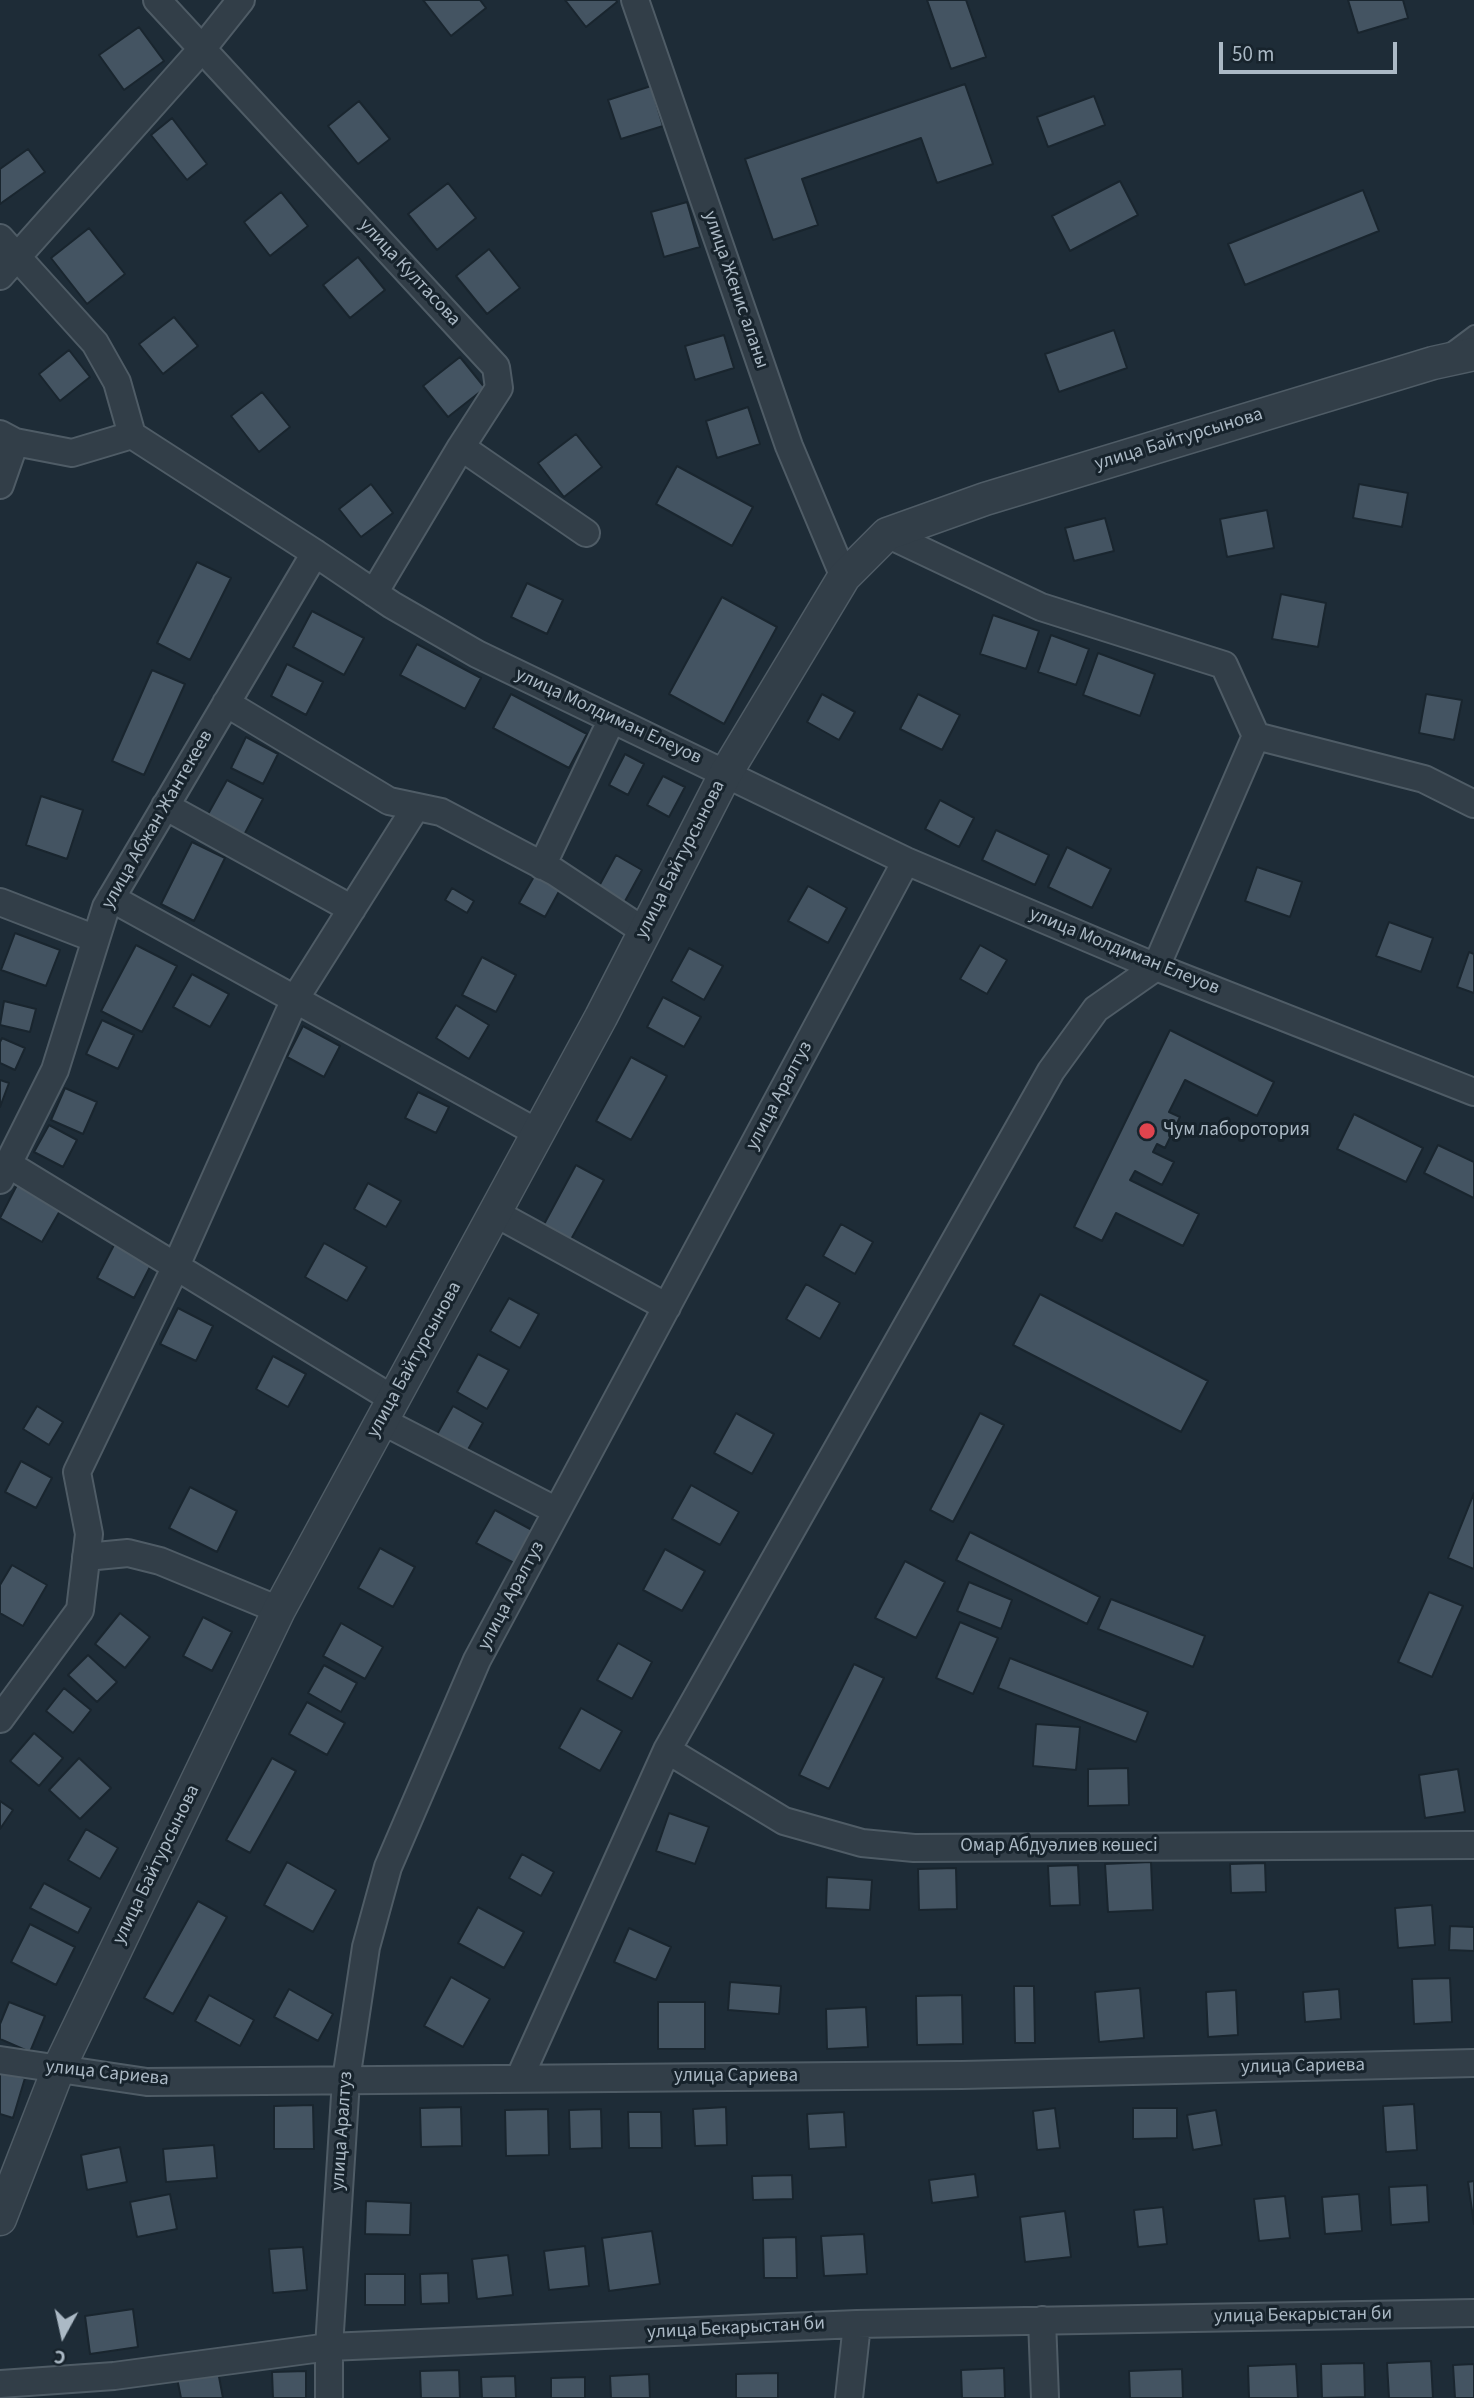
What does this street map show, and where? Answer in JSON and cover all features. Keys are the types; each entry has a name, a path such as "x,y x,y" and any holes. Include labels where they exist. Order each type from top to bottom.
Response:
{"street":[{"name":"улица Култасова","path":"157,0 496,367 499,388 374,593"},
{"path":"9,267 202,49 241,0"},
{"name":"улица Женис аланы","path":"635,0 789,446 844,577"},
{"path":"0,238 9,267 95,343 117,382 132,435 72,453 7,438 0,485"},
{"name":"улица Байтурсынова","path":"0,2219 58,2070 279,1610 538,1133 726,773 844,577 887,534 985,499 1433,363 1474,354"},
{"name":"улица Молдиман Елеуов","path":"132,435 374,593 477,654 906,861 1156,967 1474,1092"},
{"path":"461,447 586,533"},
{"path":"519,2079 667,1750 1051,1071 1096,1009 1156,967 1256,736 1224,665 1041,607 887,534"},
{"name":"улица Абжан Жантекеев","path":"4,1172 55,1070 106,907 316,553"},
{"path":"226,703 389,801 441,812 542,866 644,931"},
{"path":"542,866 612,719"},
{"path":"1256,736 1424,779 1474,804"},
{"path":"165,806 352,909"},
{"path":"0,1719 80,1610 89,1534 77,1472 176,1266 295,999 416,807"},
{"name":"улица Аралтуз","path":"330,2398 329,2347 346,2080 366,1947 388,1867 477,1660 906,861"},
{"path":"111,898 538,1133"},
{"path":"0,902 96,939"},
{"path":"4,1172 176,1266 388,1410 557,1511"},
{"path":"495,1213 667,1307"},
{"path":"86,1557 128,1553 160,1562 279,1610"},
{"name":"Омар Абдуәлиев көшесі","path":"667,1750 784,1821 863,1843 914,1848 1474,1844"},
{"name":"улица Сариева","path":"0,2060 147,2082 976,2075 1474,2063"},
{"name":"улица Бекарыстан би","path":"0,2384 114,2376 329,2347 857,2324 1474,2313"},
{"path":"1042,2320 1045,2398"},
{"path":"849,2398 857,2324"}],"lane":[{"path":"1433,363 1474,332"}],"building":[{"path":"423,0 480,0 486,8 451,36"},
{"path":"565,0 616,0 617,2 586,27"},
{"path":"927,0 966,0 986,57 951,69"},
{"path":"1348,0 1403,0 1408,18 1358,33"},
{"path":"139,27 164,61 124,90 99,55"},
{"path":"965,84 993,164 937,183 921,138 802,179 818,225 773,240 745,159"},
{"path":"651,86 663,126 621,139 608,100"},
{"path":"1094,96 1105,125 1048,147 1037,117"},
{"path":"359,101 390,139 358,164 328,126"},
{"path":"172,118 207,164 187,180 151,135"},
{"path":"28,149 45,172 0,204 0,169"},
{"path":"1120,181 1138,215 1070,251 1052,216"},
{"path":"448,183 476,218 437,250 408,214"},
{"path":"1363,190 1379,231 1245,285 1228,244"},
{"path":"281,192 308,226 270,256 244,222"},
{"path":"687,202 700,247 664,257 651,212"},
{"path":"89,228 125,274 87,304 51,258"},
{"path":"489,249 520,288 487,314 456,276"},
{"path":"358,257 385,290 350,318 323,285"},
{"path":"174,317 198,346 163,374 139,344"},
{"path":"1114,330 1127,368 1059,392 1045,354"},
{"path":"724,335 734,368 695,380 685,346"},
{"path":"69,350 90,377 60,401 39,374"},
{"path":"460,357 485,388 448,417 423,386"},
{"path":"262,392 290,427 259,452 231,416"},
{"path":"748,407 760,444 717,458 706,421"},
{"path":"576,434 602,467 564,497 538,463"},
{"path":"677,466 753,507 732,546 656,504"},
{"path":"371,484 393,513 361,537 339,509"},
{"path":"1359,484 1408,493 1402,527 1353,518"},
{"path":"1267,510 1274,548 1227,557 1220,519"},
{"path":"1105,518 1114,551 1074,561 1065,528"},
{"path":"197,562 231,578 190,660 157,643"},
{"path":"527,583 563,600 547,634 511,617"},
{"path":"1281,594 1326,603 1318,647 1272,639"},
{"path":"722,597 777,627 724,724 669,694"},
{"path":"312,611 364,638 344,675 293,647"},
{"path":"993,615 1039,631 1026,669 980,654"},
{"path":"1051,635 1089,649 1076,685 1038,672"},
{"path":"417,644 481,678 465,709 400,675"},
{"path":"1098,653 1155,674 1140,716 1083,695"},
{"path":"287,664 323,682 306,715 271,696"},
{"path":"152,670 185,684 144,775 112,761"},
{"path":"511,694 587,734 569,768 493,728"},
{"path":"822,694 855,712 839,740 807,722"},
{"path":"918,694 960,715 942,750 900,729"},
{"path":"1426,694 1462,700 1454,740 1419,733"},
{"path":"246,737 278,754 263,784 231,768"},
{"path":"625,754 644,764 628,795 609,785"},
{"path":"663,776 685,787 669,817 647,805"},
{"path":"227,780 263,799 244,835 207,816"},
{"path":"41,796 83,810 67,859 26,845"},
{"path":"940,800 974,818 959,847 925,829"},
{"path":"996,830 1049,855 1035,885 982,860"},
{"path":"192,842 225,858 194,921 161,904"},
{"path":"1067,847 1111,869 1092,908 1048,887"},
{"path":"616,855 642,870 624,903 598,888"},
{"path":"1257,867 1302,882 1290,917 1245,901"},
{"path":"536,873 562,886 545,917 519,903"},
{"path":"808,886 847,908 828,943 788,921"},
{"path":"452,888 474,901 467,913 445,900"},
{"path":"1389,922 1433,938 1421,972 1376,956"},
{"path":"15,933 60,950 46,986 1,970"},
{"path":"136,945 177,966 142,1032 101,1011"},
{"path":"980,945 1007,960 987,994 960,979"},
{"path":"689,948 723,966 704,1000 671,981"},
{"path":"1469,952 1474,954 1474,993 1457,987"},
{"path":"482,957 516,975 496,1012 462,995"},
{"path":"192,974 229,994 210,1027 173,1007"},
{"path":"663,997 701,1017 684,1047 647,1027"},
{"path":"4,1001 36,1009 30,1032 0,1025"},
{"path":"456,1005 489,1025 469,1059 436,1038"},
{"path":"102,1020 134,1035 118,1069 86,1054"},
{"path":"303,1026 340,1046 324,1077 287,1057"},
{"name":"Чум лаборотория","path":"1170,1030 1274,1082 1257,1116 1185,1080 1169,1112 1180,1117 1165,1148 1157,1144 1153,1152 1174,1162 1162,1185 1135,1171 1130,1180 1199,1214 1183,1246 1116,1213 1102,1241 1074,1227"},
{"path":"2,1038 25,1048 15,1070 0,1063"},
{"path":"631,1057 667,1076 631,1140 596,1121"},
{"path":"0,1080 9,1083 0,1107"},
{"path":"65,1088 97,1102 83,1134 51,1120"},
{"path":"418,1092 449,1107 436,1133 405,1118"},
{"path":"1354,1114 1423,1148 1406,1182 1337,1149"},
{"path":"49,1125 77,1140 63,1167 34,1152"},
{"path":"1438,1145 1474,1162 1474,1198 1424,1173"},
{"path":"576,1165 604,1180 569,1243 542,1228"},
{"path":"368,1183 401,1201 386,1227 354,1209"},
{"path":"17,1185 61,1209 42,1242 0,1218"},
{"path":"841,1224 873,1242 855,1274 823,1256"},
{"path":"115,1243 152,1263 134,1298 97,1278"},
{"path":"324,1243 367,1267 347,1301 305,1277"},
{"path":"806,1284 840,1303 820,1339 786,1319"},
{"path":"1040,1294 1208,1381 1181,1432 1013,1345"},
{"path":"509,1298 539,1314 520,1348 490,1331"},
{"path":"178,1308 213,1326 196,1361 160,1344"},
{"path":"478,1354 509,1370 487,1409 457,1392"},
{"path":"273,1356 306,1374 288,1407 256,1389"},
{"path":"37,1406 63,1422 49,1445 23,1429"},
{"path":"453,1406 483,1423 466,1453 436,1436"},
{"path":"736,1413 774,1434 752,1474 714,1453"},
{"path":"980,1413 1004,1425 953,1522 930,1510"},
{"path":"21,1461 52,1478 36,1508 5,1492"},
{"path":"691,1485 739,1512 720,1545 672,1519"},
{"path":"190,1487 237,1511 217,1552 169,1528"},
{"path":"1474,1493 1474,1569 1448,1558"},
{"path":"495,1510 532,1530 514,1563 476,1543"},
{"path":"970,1532 1100,1597 1087,1624 956,1560"},
{"path":"380,1548 415,1567 393,1607 358,1588"},
{"path":"665,1549 705,1571 682,1611 643,1590"},
{"path":"905,1561 945,1582 916,1638 875,1618"},
{"path":"12,1565 47,1585 23,1626 0,1613 0,1585"},
{"path":"969,1582 1012,1600 1001,1629 957,1611"},
{"path":"1429,1592 1463,1606 1432,1677 1398,1662"},
{"path":"1111,1599 1205,1636 1193,1667 1098,1629"},
{"path":"120,1613 150,1637 125,1668 95,1644"},
{"path":"203,1617 232,1632 212,1671 183,1656"},
{"path":"960,1622 998,1638 973,1694 936,1678"},
{"path":"341,1623 383,1647 365,1679 323,1656"},
{"path":"618,1643 652,1662 632,1699 597,1680"},
{"path":"88,1655 117,1682 97,1702 68,1675"},
{"path":"1010,1658 1148,1712 1136,1742 998,1688"},
{"path":"854,1664 884,1678 829,1789 799,1775"},
{"path":"324,1665 357,1683 341,1712 308,1693"},
{"path":"64,1688 91,1710 73,1733 46,1711"},
{"path":"307,1702 345,1723 327,1755 289,1734"},
{"path":"581,1708 622,1731 600,1771 559,1748"},
{"path":"1036,1724 1080,1727 1076,1770 1033,1766"},
{"path":"34,1733 63,1758 39,1786 10,1761"},
{"path":"79,1758 111,1788 80,1819 49,1790"},
{"path":"272,1758 296,1771 250,1853 226,1840"},
{"path":"1128,1768 1129,1805 1088,1806 1088,1769"},
{"path":"1458,1769 1465,1812 1425,1818 1419,1775"},
{"path":"0,1801 13,1810 0,1829"},
{"path":"669,1813 709,1827 695,1864 656,1851"},
{"path":"86,1829 118,1848 100,1879 68,1860"},
{"path":"522,1854 554,1872 541,1896 509,1878"},
{"path":"287,1862 336,1890 313,1932 264,1905"},
{"path":"1151,1862 1153,1910 1108,1912 1105,1864"},
{"path":"1265,1863 1266,1892 1231,1893 1230,1864"},
{"path":"1078,1865 1080,1905 1050,1906 1048,1866"},
{"path":"956,1868 957,1909 919,1910 918,1869"},
{"path":"827,1877 872,1880 870,1910 826,1908"},
{"path":"44,1883 91,1908 78,1933 30,1908"},
{"path":"198,1901 227,1917 173,2014 144,1998"},
{"path":"1432,1905 1435,1945 1398,1948 1395,1908"},
{"path":"478,1907 524,1932 504,1968 458,1943"},
{"path":"30,1924 75,1947 56,1985 11,1962"},
{"path":"1450,1926 1474,1927 1474,1951 1449,1950"},
{"path":"629,1928 671,1947 656,1980 614,1962"},
{"path":"451,1977 490,1999 463,2047 424,2026"},
{"path":"1450,1978 1452,2022 1414,2024 1412,1979"},
{"path":"730,1982 781,1986 779,2014 728,2010"},
{"path":"1014,1986 1034,1986 1035,2043 1015,2043"},
{"path":"1140,1988 1144,2038 1099,2042 1095,1992"},
{"path":"289,1989 333,2014 318,2041 274,2017"},
{"path":"1339,1989 1341,2019 1305,2022 1303,1992"},
{"path":"1236,1990 1238,2035 1208,2037 1206,1992"},
{"path":"209,1995 254,2020 240,2046 195,2021"},
{"path":"962,1995 963,2044 917,2045 916,1996"},
{"path":"9,2002 45,2016 30,2052 0,2039 0,2024"},
{"path":"658,2002 705,2002 705,2049 658,2049"},
{"path":"866,2007 868,2047 827,2049 826,2009"},
{"path":"0,2071 25,2078 13,2118 0,2114"},
{"path":"1414,2104 1417,2150 1386,2152 1383,2106"},
{"path":"313,2105 314,2149 274,2149 274,2106"},
{"path":"461,2107 462,2146 421,2147 420,2108"},
{"path":"726,2107 727,2145 695,2146 693,2109"},
{"path":"1055,2108 1060,2148 1037,2150 1033,2111"},
{"path":"1133,2108 1177,2108 1177,2138 1133,2139"},
{"path":"548,2109 549,2155 506,2156 505,2110"},
{"path":"601,2109 602,2148 570,2149 569,2110"},
{"path":"1216,2110 1222,2145 1193,2150 1187,2115"},
{"path":"628,2112 661,2112 662,2148 629,2148"},
{"path":"844,2112 846,2147 809,2149 807,2114"},
{"path":"214,2145 217,2178 166,2182 163,2149"},
{"path":"120,2147 127,2182 87,2190 81,2155"},
{"path":"975,2174 978,2197 932,2203 929,2180"},
{"path":"792,2175 793,2199 753,2200 752,2176"},
{"path":"1474,2181 1474,2224 1468,2182"},
{"path":"1427,2185 1429,2222 1391,2225 1389,2187"},
{"path":"170,2194 177,2229 137,2237 130,2202"},
{"path":"1359,2194 1362,2231 1325,2234 1322,2197"},
{"path":"1285,2196 1290,2238 1259,2241 1254,2199"},
{"path":"366,2201 411,2203 410,2235 365,2234"},
{"path":"1163,2207 1167,2244 1138,2247 1134,2210"},
{"path":"1065,2211 1071,2257 1025,2262 1020,2217"},
{"path":"652,2231 660,2284 609,2291 602,2238"},
{"path":"864,2234 867,2274 824,2276 821,2236"},
{"path":"796,2237 797,2278 764,2278 763,2238"},
{"path":"585,2246 589,2286 549,2290 544,2251"},
{"path":"303,2247 307,2290 273,2293 269,2249"},
{"path":"508,2255 513,2295 477,2299 472,2259"},
{"path":"448,2273 449,2303 421,2304 420,2274"},
{"path":"365,2274 405,2274 405,2305 365,2305"},
{"path":"133,2309 138,2347 90,2354 85,2316"},
{"path":"1431,2361 1433,2398 1389,2398 1387,2363"},
{"path":"1364,2363 1365,2397 1322,2398 1321,2364"},
{"path":"1296,2364 1298,2398 1249,2398 1248,2366"},
{"path":"1474,2364 1474,2398 1455,2398 1453,2365"},
{"path":"217,2366 223,2398 181,2398 176,2373"},
{"path":"1004,2368 1005,2398 962,2398 961,2370"},
{"path":"1182,2369 1183,2398 1130,2398 1129,2371"},
{"path":"459,2370 460,2398 421,2398 420,2371"},
{"path":"306,2371 306,2398 273,2398 272,2372"},
{"path":"778,2373 778,2398 736,2398 736,2374"},
{"path":"649,2374 650,2398 611,2398 610,2376"},
{"path":"515,2376 516,2398 482,2398 481,2377"},
{"path":"585,2377 585,2398 551,2398 551,2378"}],"place":[{"name":"Чум лаборотория","path":"1147,1131"}]}
